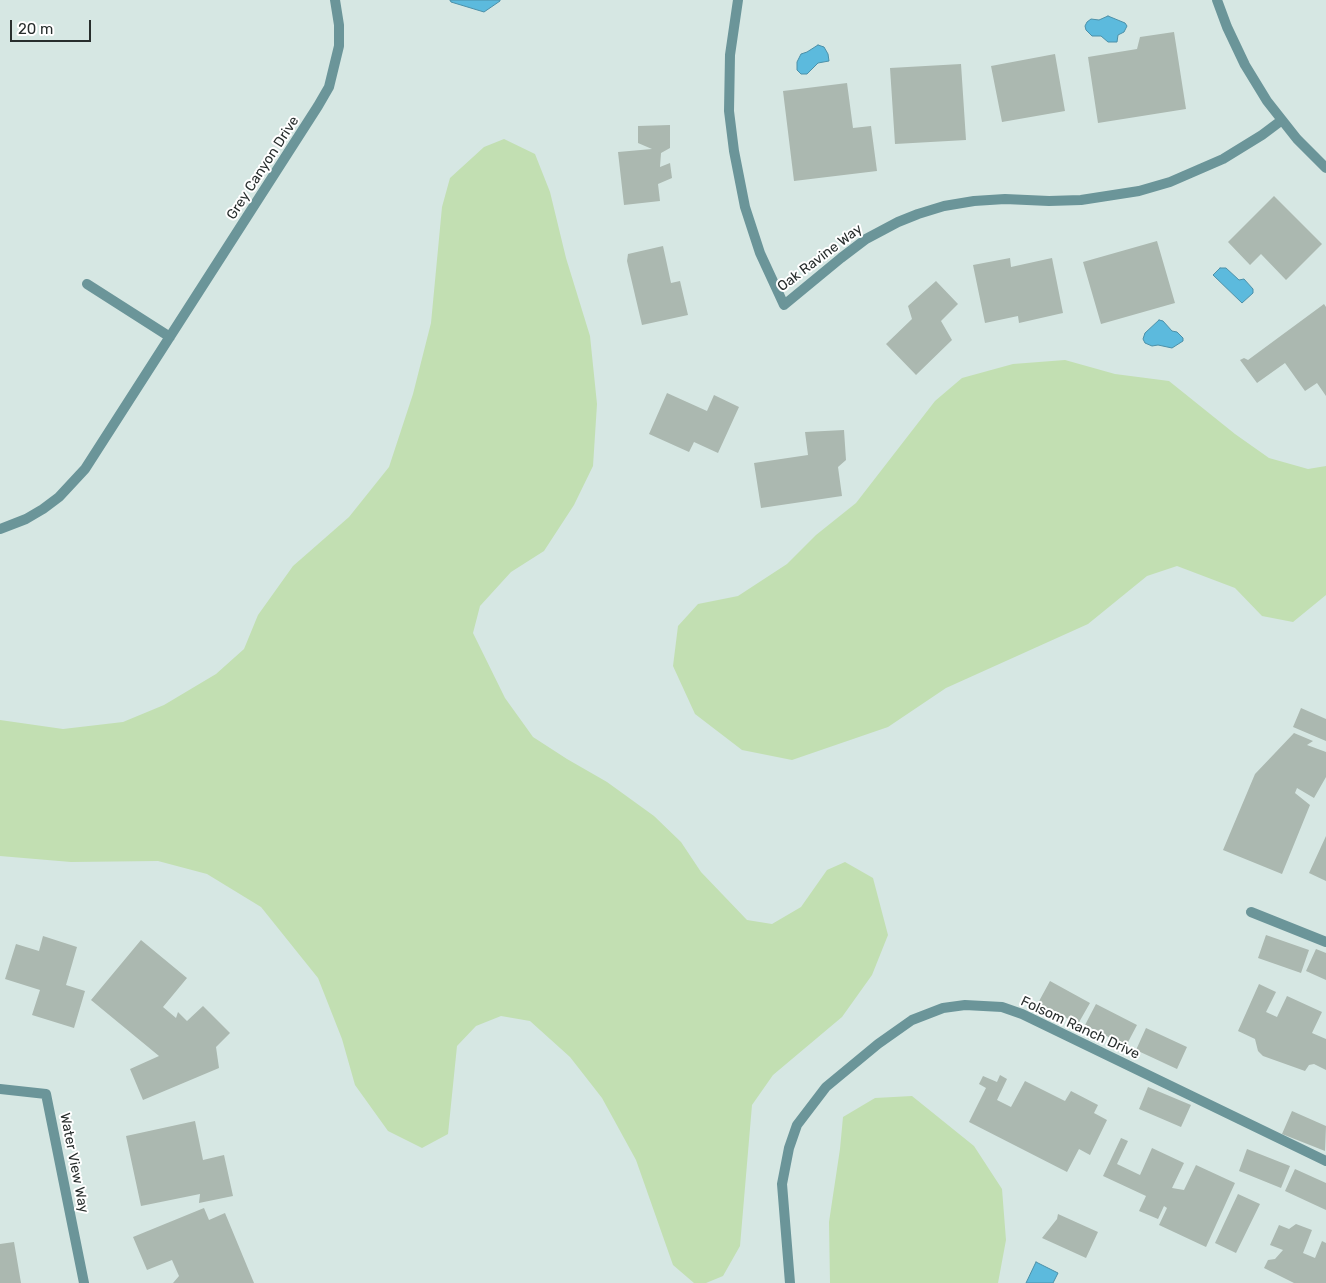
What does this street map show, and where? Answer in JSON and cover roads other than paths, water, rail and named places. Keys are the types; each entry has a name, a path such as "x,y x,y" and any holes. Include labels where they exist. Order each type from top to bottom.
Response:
{"street":[{"name":"Grey Canyon Drive","path":"0,529 26,519 43,509 59,497 85,469 318,106 328,87 335,67 339,46 336,0"},
{"name":"Oak Ravine Way","path":"738,0 730,55 730,111 734,151 745,207 760,253 784,305 866,239 918,214 944,206 974,201 1005,199 1082,200 1139,191 1170,182 1223,159 1282,120"},
{"path":"1217,0 1227,28 1245,65 1267,101 1298,139 1326,168"},
{"path":"87,284 170,337"},
{"path":"1251,912 1324,941 1326,930"},
{"name":"Folsom Ranch Drive","path":"790,1283 782,1184 789,1148 797,1125 826,1087 878,1044 912,1020 943,1008 966,1005 1002,1007 1022,1014 1326,1161"},
{"name":"Water View Way","path":"0,1089 46,1094 84,1283"}],"water":[{"path":"450,0 500,1 484,12 451,2"},
{"path":"1108,16 1125,23 1127,26 1124,32 1118,35 1117,42 1108,42 1101,36 1092,36 1086,30 1085,26 1091,19 1099,20"},
{"path":"818,45 824,47 829,61 818,63 807,74 801,74 797,70 797,62 801,54"},
{"path":"1220,268 1226,268 1239,280 1244,279 1253,289 1253,293 1242,303 1213,275"},
{"path":"1159,320 1163,321 1172,331 1177,332 1183,338 1183,341 1172,348 1158,345 1152,346 1145,343 1143,339 1145,333"},
{"path":"1036,1262 1058,1273 1053,1283 1026,1283"}]}
